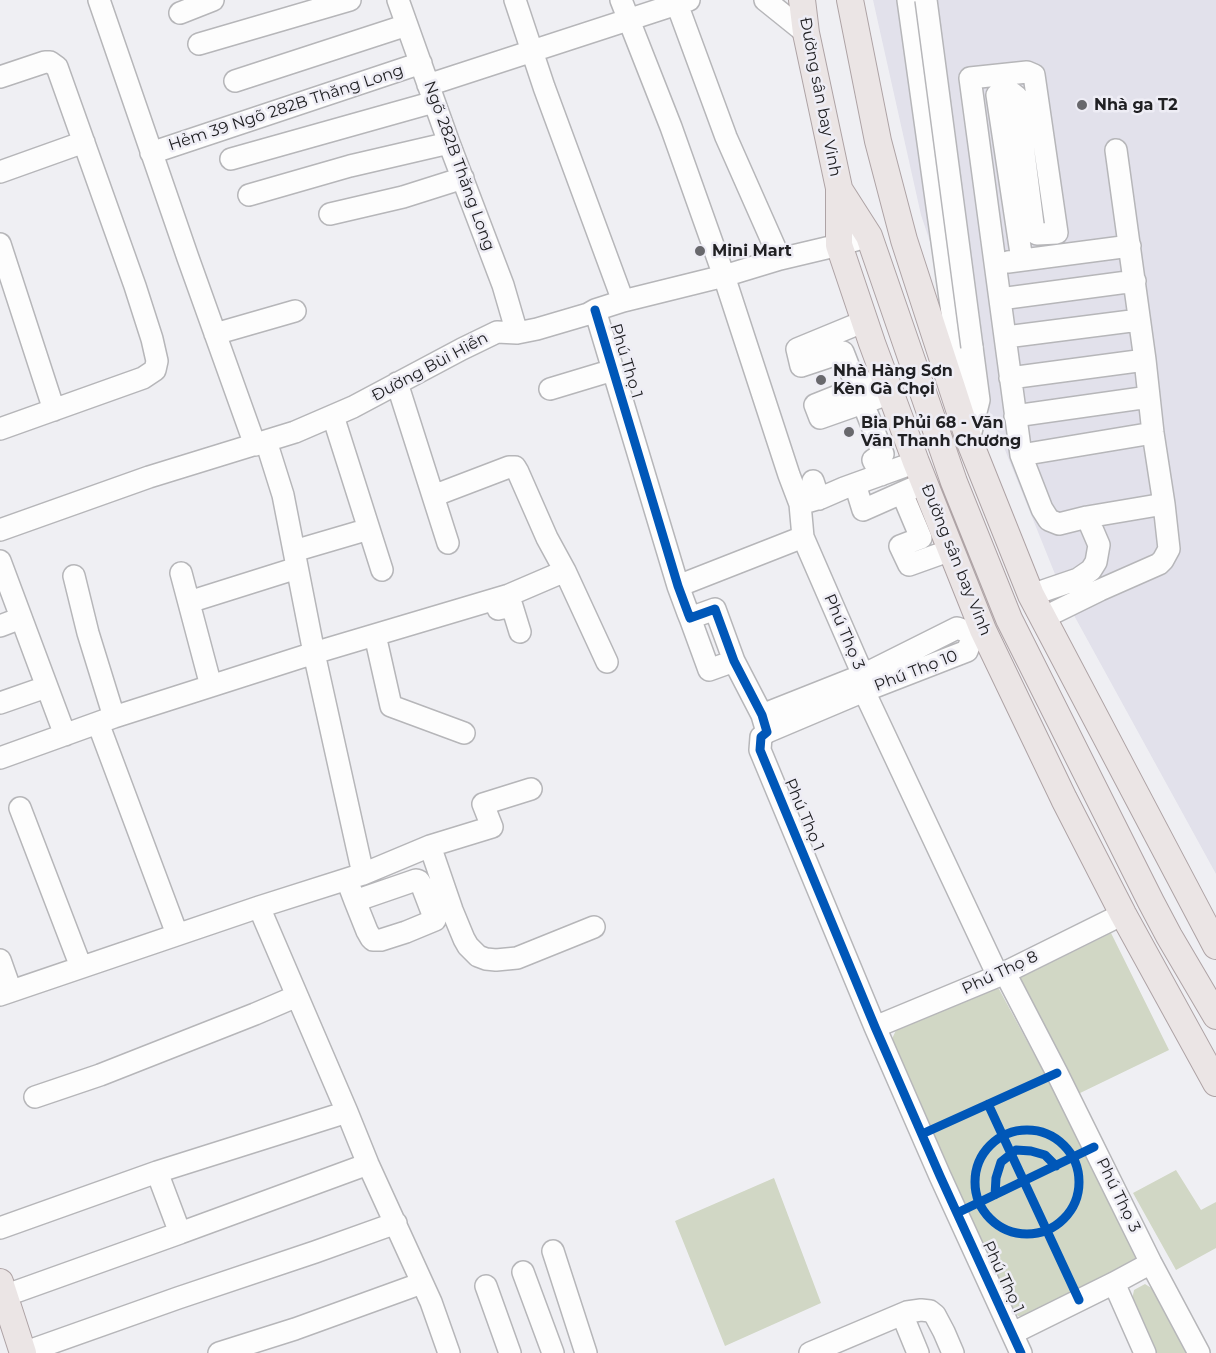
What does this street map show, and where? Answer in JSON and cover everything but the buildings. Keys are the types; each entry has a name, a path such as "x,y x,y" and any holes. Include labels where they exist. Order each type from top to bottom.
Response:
{"main road":[{"name":"Đường sân bay Vinh","path":"802,0 839,188 839,245 881,368 904,480 978,632 1123,914 1216,1083"},
{"path":"850,0 878,141 903,240 969,440 1031,595 1216,946"},
{"path":"839,188 869,236 954,482 1009,619 1151,902 1216,1016"},
{"path":"978,632 1009,619"},
{"path":"1123,914 1151,902"},
{"path":"2,1289 23,1353"}],"street":[{"path":"99,0 215,334 283,495 355,877 355,901"},
{"path":"180,13 213,0"},
{"path":"199,45 350,0"},
{"name":"Ngõ 282B Thăng Long","path":"398,0 503,285 517,333"},
{"path":"515,0 531,51 623,301"},
{"path":"765,0 807,33"},
{"path":"908,0 969,440"},
{"path":"926,0 979,399 969,440"},
{"path":"927,135 944,71 934,0"},
{"path":"231,159 431,93 625,10 683,2 726,137 780,260"},
{"name":"Phú Thọ 3","path":"625,10 671,127 724,276 789,475 811,495 803,537 863,683 1001,974 1057,1073 1151,1263 1200,1353"},
{"path":"235,81 407,25"},
{"path":"0,77 45,62 57,67 135,286 158,361 155,370 143,378 0,429"},
{"name":"Hẻm 39 Ngõ 282B Thăng Long","path":"152,153 421,63"},
{"path":"1022,260 997,95 1012,93 1017,97 1034,232 1037,234 1057,233 1034,75 1027,72 970,78 1021,455 1042,509 1049,520 1059,524 1164,504"},
{"path":"0,172 84,142"},
{"path":"249,195 340,169 449,143"},
{"path":"1043,618 1159,564 1167,553 1169,544 1116,150"},
{"path":"330,214 403,197 463,178"},
{"name":"Đường Bùi Hiển","path":"0,530 149,477 295,432 353,407 497,332 517,333 537,329 623,301 869,236"},
{"path":"0,244 54,410"},
{"path":"995,264 1130,246"},
{"path":"1000,299 1135,281"},
{"name":"Phú Thọ 1","path":"595,310 678,586 709,670 734,661 764,723 760,750 875,1027 1017,1343"},
{"path":"215,334 296,311"},
{"path":"1006,337 1140,320"},
{"path":"1010,378 1145,360"},
{"path":"845,377 881,368"},
{"path":"845,377 881,368"},
{"path":"845,377 881,368"},
{"path":"550,389 613,370"},
{"path":"845,377 875,473 863,510 904,480"},
{"path":"397,383 448,543"},
{"path":"1015,416 1149,397"},
{"path":"333,416 382,570"},
{"path":"1021,455 1153,433"},
{"path":"433,496 509,467 515,467 607,662"},
{"path":"811,495 875,473 904,480"},
{"path":"875,473 904,480"},
{"path":"904,480 921,538 900,546 909,565 940,554"},
{"path":"1031,595 1078,579 1091,570 1096,562 1099,545 1088,517"},
{"path":"189,602 369,529"},
{"path":"678,586 803,537"},
{"path":"0,561 65,735"},
{"path":"0,758 106,720 314,653 495,599 526,597 565,571"},
{"path":"182,573 211,686"},
{"path":"74,576 106,720 177,934"},
{"path":"495,599 498,609 512,606 520,632"},
{"path":"0,626 21,618"},
{"name":"Phú Thọ 10","path":"764,723 863,683 957,628 978,632"},
{"path":"375,635 391,706 464,733"},
{"path":"0,703 46,687"},
{"path":"0,960 6,993 177,934 355,877 430,846 492,827 483,804 531,789"},
{"path":"20,808 81,967"},
{"path":"430,846 464,939 478,956 496,960 517,958 594,927"},
{"path":"259,907 368,1164 422,1282 450,1353"},
{"name":"Phú Thọ 8","path":"875,1027 1001,974 1123,914"},
{"path":"35,1097 100,1075 297,996"},
{"path":"0,1228 157,1172 347,1112"},
{"path":"2,1289 180,1233 368,1164"},
{"path":"157,1172 180,1233"},
{"path":"23,1353 396,1223"},
{"path":"553,1251 586,1353"},
{"path":"1017,1343 1151,1263"},
{"path":"523,1272 553,1353"},
{"path":"219,1353 295,1329 422,1282"},
{"path":"1114,1283 1145,1353"},
{"path":"486,1286 510,1353"},
{"path":"810,1353 902,1314 921,1310 930,1311 938,1319 953,1353"},
{"path":"902,1314 918,1353"}],"shaded area":[{"path":"873,0 1216,0 1216,874 1065,599 974,373 921,215"}],"green space":[{"path":"1111,933 1169,1050 1076,1095 1018,979"},
{"path":"991,987 999,989 1142,1255 1142,1260 1029,1317 1018,1316 1008,1305 892,1039 896,1030"},
{"path":"1176,1170 1201,1210 1216,1202 1216,1248 1176,1270 1133,1193"},
{"path":"774,1178 821,1303 725,1346 675,1221"},
{"path":"1145,1284 1153,1289 1187,1353 1155,1353 1132,1300 1134,1290"}],"cycle path":[{"path":"595,310 678,586 690,618 715,609 734,661 762,715 767,732 761,737 760,750 875,1027 1021,1353"},
{"path":"922,1134 1057,1073"},
{"path":"988,1104 1079,1300"},
{"path":"1027,1130 1047,1134 1064,1145 1075,1162 1079,1182 1075,1202 1064,1219 1047,1230 1027,1234 1007,1230 990,1219 979,1202 975,1182 979,1162 990,1145 1007,1134 1027,1130"},
{"path":"957,1213 1094,1147"},
{"path":"995,1195 996,1178 1001,1162 1016,1150 1045,1155 1056,1166"}],"place":[{"name":"Nhà ga T2","path":"1082,105"},
{"name":"Mini Mart","path":"700,251"},
{"name":"Nhà Hàng Sơn Kèn Gà Chọi","path":"821,380"},
{"name":"Bia Phủi 68 - Văn Văn Thanh Chương","path":"849,432"}]}
